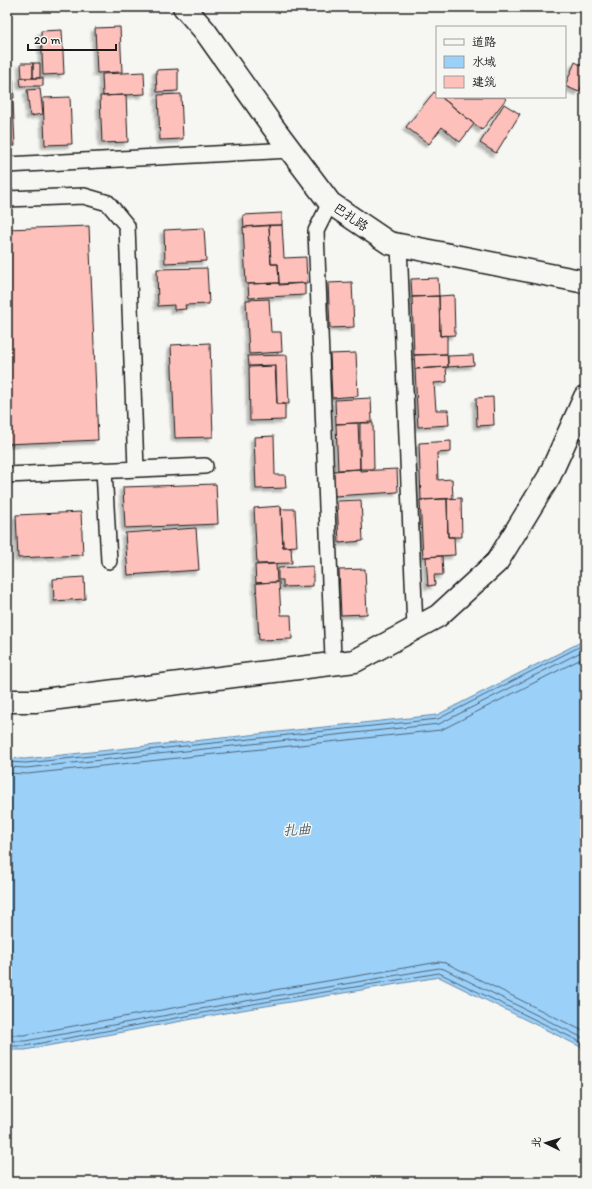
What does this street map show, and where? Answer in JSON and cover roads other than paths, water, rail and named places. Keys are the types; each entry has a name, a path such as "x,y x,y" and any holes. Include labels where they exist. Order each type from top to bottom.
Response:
{"street":[{"name":"巴扎路","path":"184,7 206,31 290,150 330,203 389,243 585,282"},
{"path":"7,700 35,701 355,661 438,616 497,562 549,478 585,397"}],"lane":[{"path":"7,165 290,150"},
{"path":"7,199 84,196 108,203 127,226 136,469"},
{"path":"330,203 316,231 333,658"},
{"path":"398,245 415,628"},
{"path":"7,475 205,466"},
{"path":"104,470 109,561"}],"water":[{"name":"扎曲","path":"585,640 585,1049 439,977 236,1011 25,1050 7,1050 7,758 25,759 437,715"}]}
